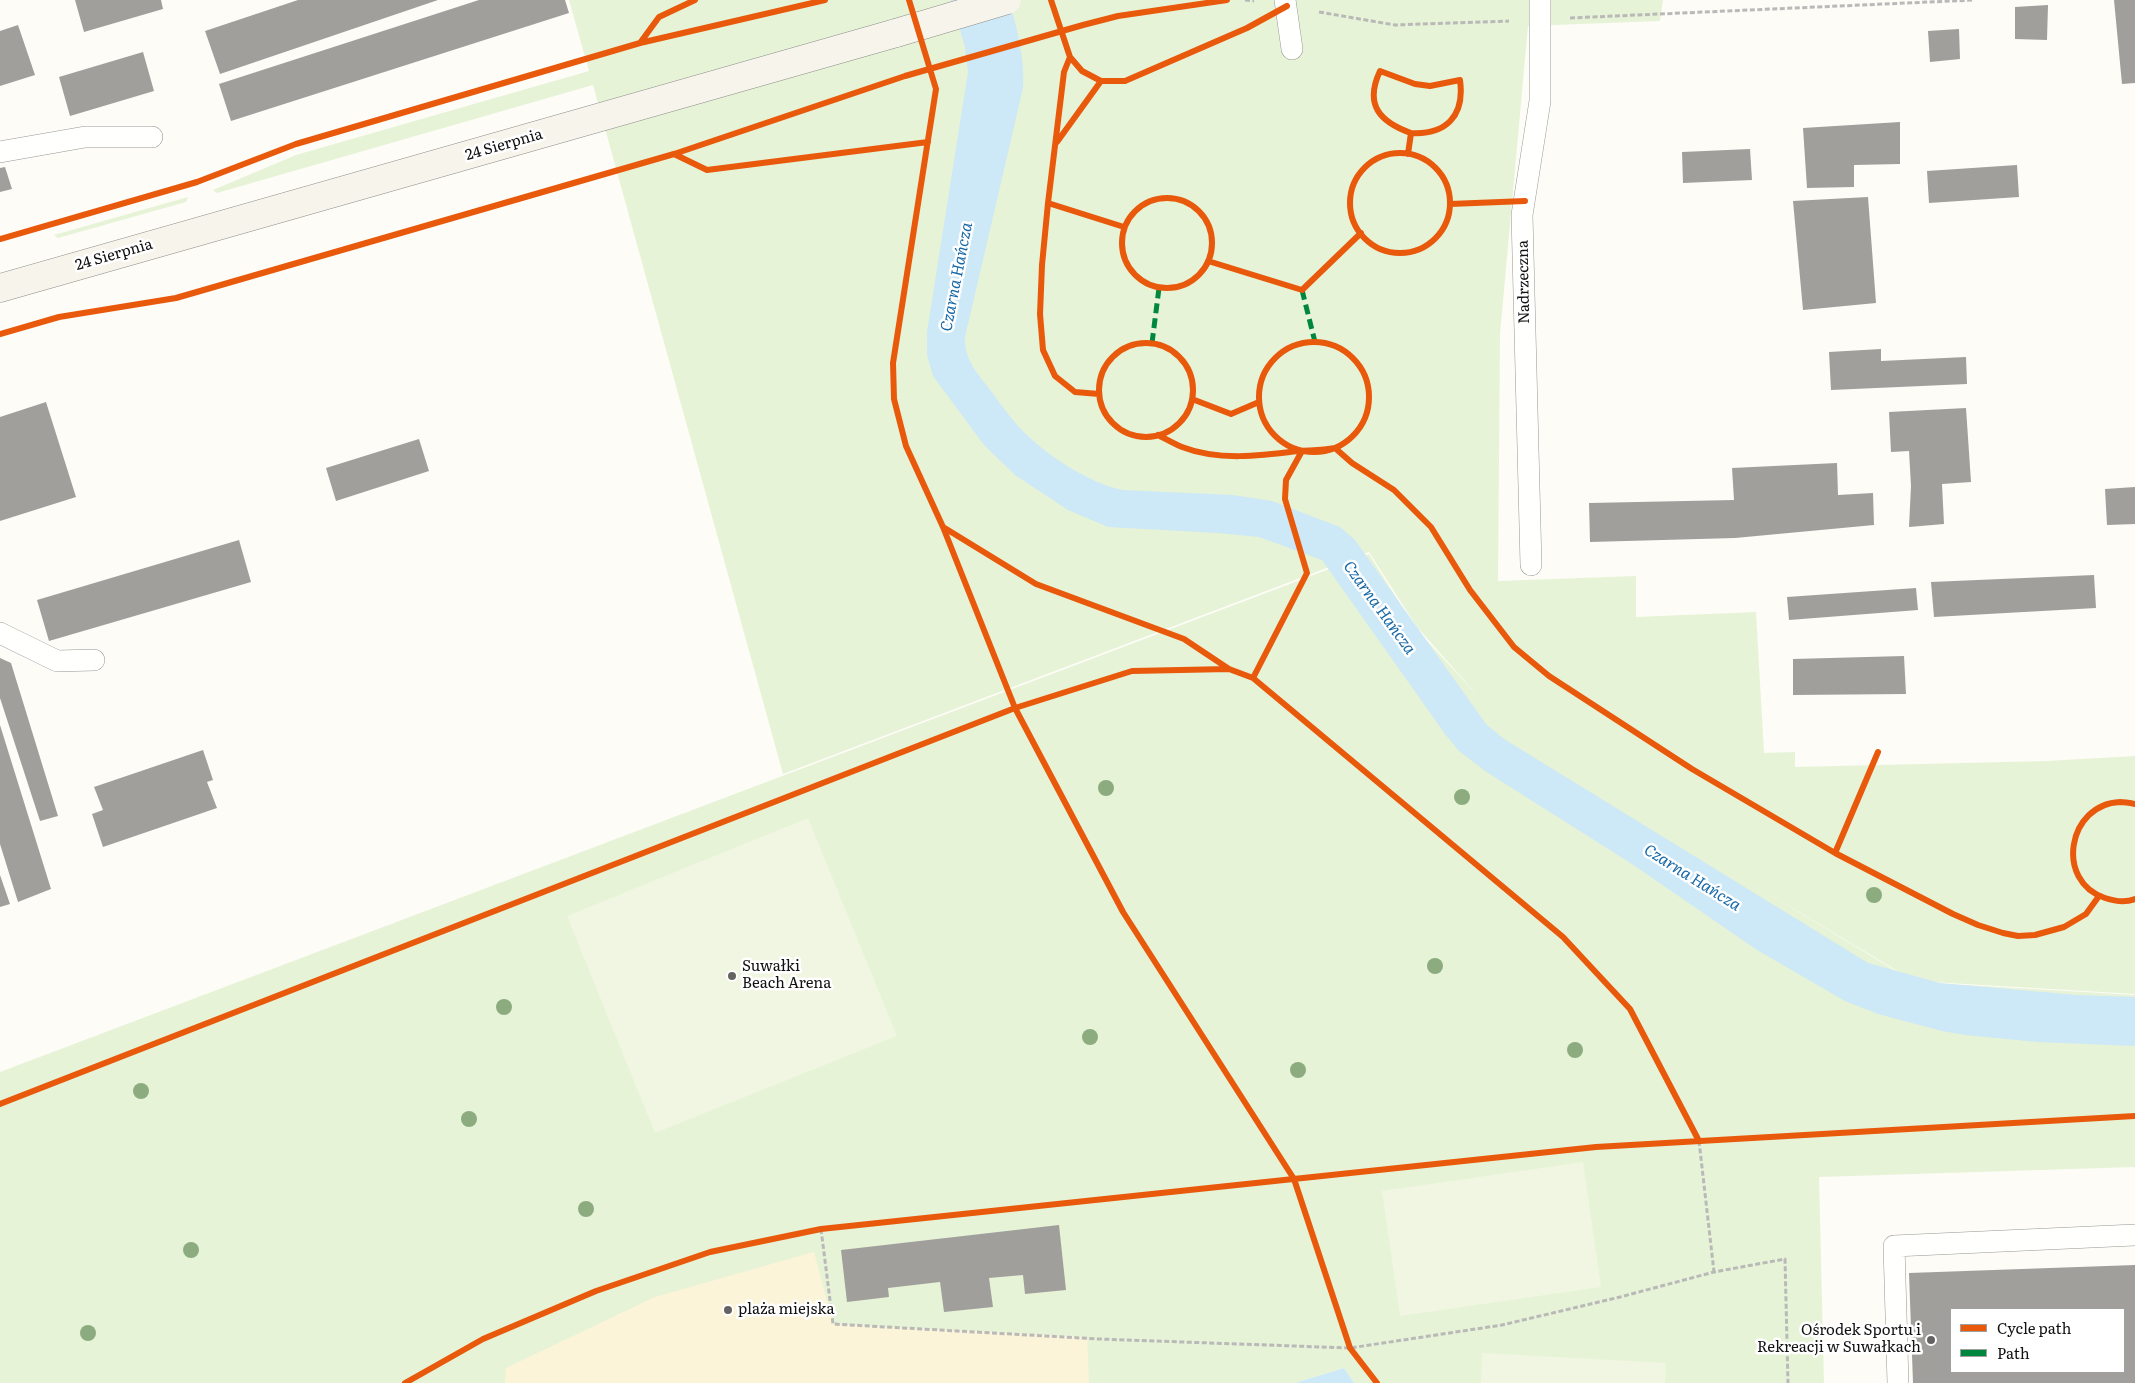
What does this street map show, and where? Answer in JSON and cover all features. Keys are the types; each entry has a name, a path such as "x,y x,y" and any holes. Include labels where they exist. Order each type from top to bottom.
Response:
{"main road":[{"name":"24 Sierpnia","path":"0,288 1007,0"}],"lane":[{"path":"1286,3 1292,49"},
{"name":"Nadrzeczna","path":"1531,565 1522,215 1540,101 1540,10"},
{"path":"0,152 85,136 152,137"},
{"path":"0,632 57,661 94,660"},
{"path":"1898,1383 1894,1246 2135,1235"}],"path":[{"path":"640,43 659,17 695,0"},
{"path":"0,239 197,182 296,144 640,43 825,0"},
{"path":"1051,0 1070,57 1082,71 1101,81 1125,81 1248,28 1286,3 1395,25 1540,10 1974,0"},
{"path":"1083,25 1118,16 1227,0"},
{"path":"925,53 936,89 893,363 894,399 906,446 943,527 1015,708 1123,912 1294,1179 1350,1348 1377,1383"},
{"path":"0,334 59,317 176,298 674,154 905,76"},
{"path":"674,154 706,170 928,142"},
{"path":"1699,1140 1714,1272"},
{"path":"821,1229 833,1324 1099,1339 1350,1348 1502,1325 1714,1272 1785,1259 1788,1383"}],"green space":[{"path":"569,0 1663,0 1660,21 1528,26 1500,334 1498,581 1636,576 1636,617 1756,612 1764,753 1795,752 1795,767 2047,761 2135,756 2135,994 1914,981 1744,879 1914,982 2135,995 2135,1167 1819,1177 1824,1383 1354,1383 1344,1368 1295,1383 0,1383 0,1072 1369,554 1416,629 1479,697 1417,627 1369,552 783,774 593,85 217,193 213,190 296,155 589,71"},
{"path":"188,197 186,202 58,238 54,235"},
{"name":"Suwałki Beach Arena","path":"808,818 897,1036 655,1133 567,916"},
{"path":"1583,1162 1601,1287 1400,1316 1382,1191"},
{"path":"1482,1353 1666,1363 1665,1383 1481,1383"}],"sand":[{"name":"plaża miejska","path":"814,1252 833,1324 1087,1337 1089,1383 505,1383 506,1368 655,1297"}],"water":[{"name":"Czarna Hańcza","path":"951,0 1009,0 1020,44 1023,65 1023,88 965,337 965,345 969,360 981,379 1029,437 1054,457 1081,474 1123,490 1233,495 1272,501 1340,527 1355,540 1486,724 1504,739 1868,963 1940,983 2077,995 2135,997 2135,1046 2038,1042 1965,1035 1942,1031 1878,1014 1845,1001 1757,950 1632,864 1485,771 1459,751 1322,560 1259,537 1108,527 1068,510 1015,475 984,445 933,376 927,355 927,332 968,72 965,47"},
{"path":"1344,1368 1354,1383 1295,1383"}],"building":[{"path":"75,0 161,0 163,9 84,32"},
{"path":"298,0 438,0 220,74 205,31"},
{"path":"479,0 565,0 569,13 231,121 219,84"},
{"path":"2114,0 2135,0 2135,83 2122,84"},
{"path":"2048,5 2047,40 2015,39 2015,7"},
{"path":"18,25 35,75 0,86 0,31"},
{"path":"1959,29 1960,59 1930,62 1928,31"},
{"path":"143,52 154,91 70,116 59,77"},
{"path":"1900,122 1900,164 1854,165 1854,187 1807,188 1803,128"},
{"path":"1750,149 1752,180 1683,183 1682,152"},
{"path":"2017,165 2019,197 1929,203 1927,171"},
{"path":"5,167 12,189 0,192 0,168"},
{"path":"1868,197 1876,303 1803,310 1793,201"},
{"path":"1881,349 1881,361 1966,357 1967,384 1831,390 1829,352"},
{"path":"46,402 76,497 0,521 0,417"},
{"path":"1966,408 1971,482 1942,484 1944,524 1909,527 1911,486 1909,451 1891,452 1889,412"},
{"path":"419,439 429,471 336,501 326,468"},
{"path":"1837,463 1838,495 1873,493 1874,525 1735,538 1590,542 1589,503 1734,500 1732,468"},
{"path":"2135,487 2135,524 2107,525 2105,489"},
{"path":"239,540 251,582 49,641 37,600"},
{"path":"2094,575 2096,608 1934,617 1931,582"},
{"path":"1916,588 1918,610 1789,620 1787,597"},
{"path":"1904,656 1906,694 1793,695 1793,659"},
{"path":"0,658 11,663 58,816 40,821 0,698"},
{"path":"0,725 51,889 18,902 0,844"},
{"path":"203,750 213,780 207,782 217,808 103,847 92,814 103,810 94,787"},
{"path":"0,875 10,904 0,907"},
{"path":"1059,1225 1066,1290 1025,1294 1023,1275 989,1278 993,1307 944,1312 940,1282 888,1288 889,1297 847,1302 841,1250"},
{"name":"Ośrodek Sportu i Rekreacji w Suwałkach","path":"2135,1265 2135,1383 1913,1383 1909,1273"}],"marked path":[{"path":"1152,343 1159,288"},
{"path":"1302,290 1315,342"}],"cycle path":[{"path":"640,43 659,17 695,0"},
{"path":"0,239 197,182 296,144 640,43 825,0"},
{"path":"909,0 936,89 893,363 894,399 906,446 943,527 1015,708 1123,912 1294,1179 1350,1348 1377,1383"},
{"path":"1051,0 1070,57 1082,71 1101,81 1125,81 1247,28 1287,6"},
{"path":"0,334 59,317 176,298 674,154 905,76 1083,25 1118,16 1227,0"},
{"path":"1070,57 1064,72 1042,265 1040,314 1043,350 1055,376 1075,392 1099,394"},
{"path":"1408,154 1411,133 1400,129 1383,118 1375,103 1375,83 1380,71 1415,84 1430,86 1460,80 1461,93 1459,104 1456,113 1450,121 1434,131 1411,133"},
{"path":"1057,142 1101,81"},
{"path":"674,154 707,170 928,142"},
{"path":"1400,153 1419,157 1435,168 1446,184 1450,203 1446,222 1435,238 1419,249 1400,253 1381,249 1365,238 1354,222 1350,203 1354,184 1365,168 1381,157 1400,153"},
{"path":"1167,198 1184,201 1199,211 1209,226 1212,243 1209,260 1199,275 1184,285 1167,288 1150,285 1135,275 1125,260 1122,243 1125,226 1135,211 1150,201 1167,198"},
{"path":"1450,204 1525,201"},
{"path":"1048,203 1124,227"},
{"path":"1208,261 1302,290 1361,233"},
{"path":"1314,342 1335,347 1353,358 1364,376 1369,397 1364,418 1353,436 1335,447 1314,452 1293,447 1275,436 1264,418 1259,397 1264,376 1275,358 1293,347 1314,342"},
{"path":"1146,343 1164,347 1179,357 1189,372 1193,390 1189,408 1179,423 1164,433 1146,437 1128,433 1113,423 1103,408 1099,390 1103,372 1113,357 1128,347 1146,343"},
{"path":"1192,399 1231,414 1259,402"},
{"path":"1158,435 1179,446 1224,456 1254,456 1335,448 1352,463 1394,490 1431,527 1470,590 1514,647 1549,676 1692,769 1835,853 1953,914 2003,933 2018,936 2035,935 2064,927 2086,914 2099,896"},
{"path":"1253,678 1307,573 1285,499 1286,480 1302,451"},
{"path":"943,527 1036,584 1184,639 1229,669 1253,678 1563,937 1630,1009 1699,1141"},
{"path":"0,1104 1015,708 1132,671 1229,669"},
{"path":"1835,853 1878,752"},
{"path":"2135,804 2120,802 2102,806 2089,815 2079,829 2074,844 2074,861 2079,876 2089,889 2112,900 2135,899"},
{"path":"405,1383 483,1339 596,1291 710,1252 821,1229 1596,1147 2135,1116"}],"place":[{"name":"Suwałki Beach Arena","path":"732,976"},
{"name":"plaża miejska","path":"728,1310"},
{"name":"Ośrodek Sportu i Rekreacji w Suwałkach","path":"1931,1340"}]}
